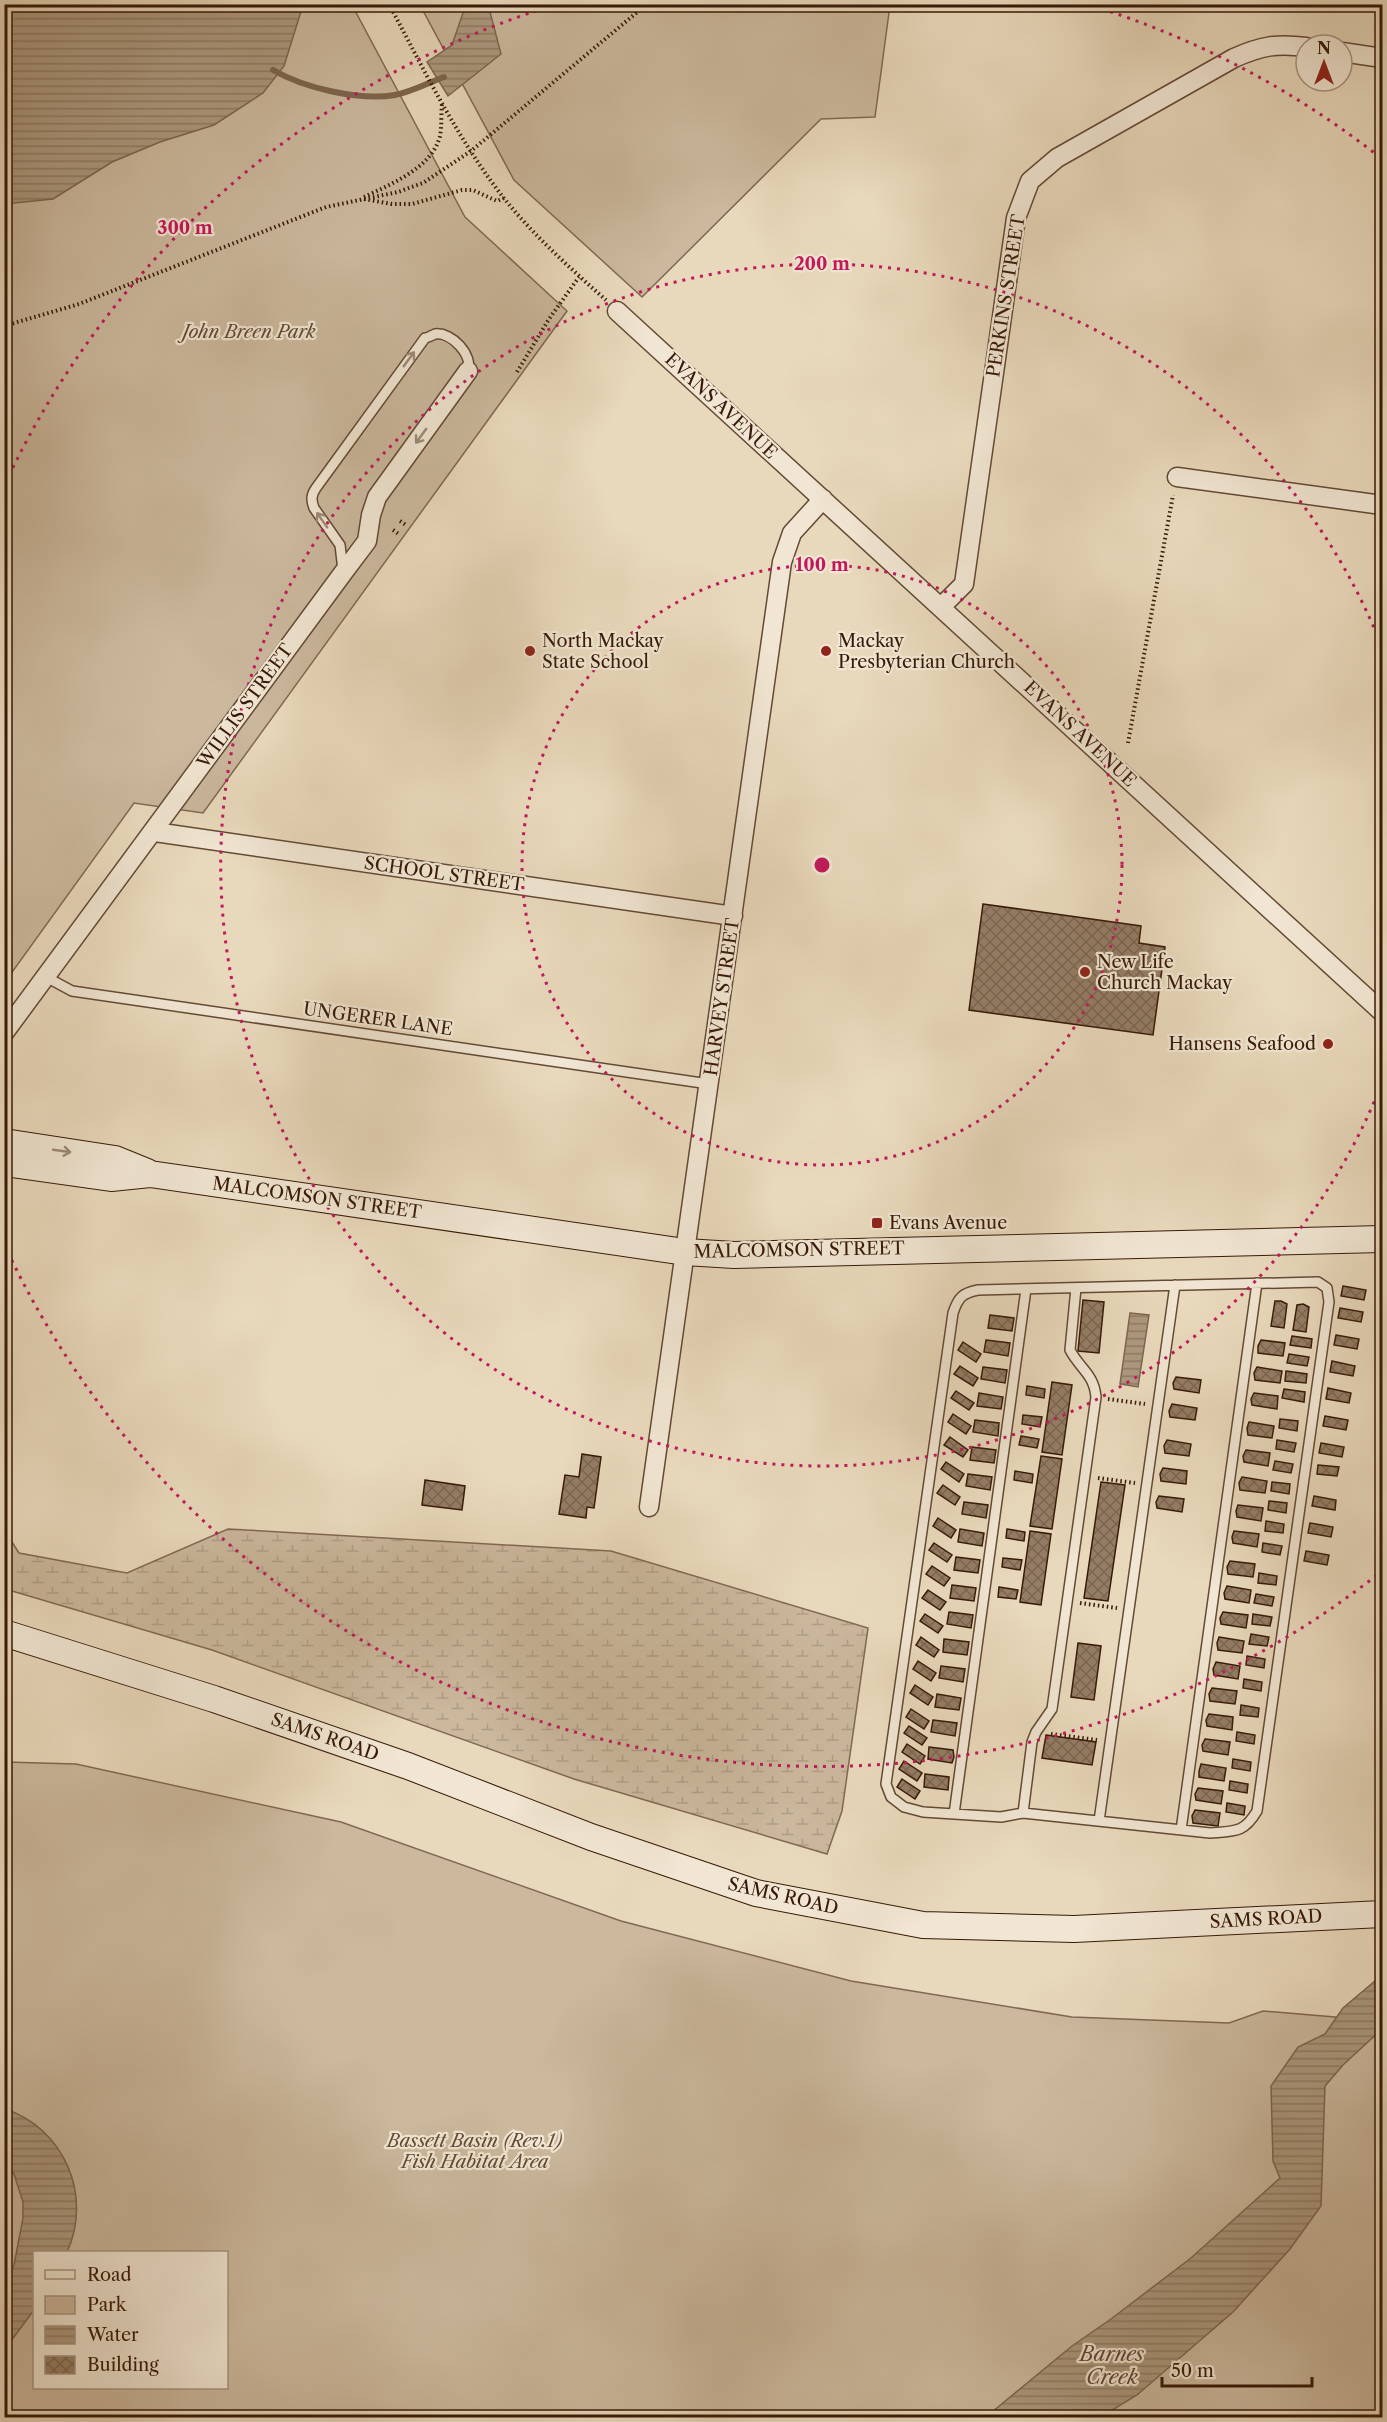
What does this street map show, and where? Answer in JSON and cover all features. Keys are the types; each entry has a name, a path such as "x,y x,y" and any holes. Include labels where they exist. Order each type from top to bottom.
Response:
{"main road":[{"name":"MALCOMSON STREET","path":"4,1142 115,1159 150,1173 686,1252 734,1255 1383,1239"},
{"name":"MALCOMSON STREET","path":"4,1162 111,1178 150,1173"},
{"name":"SAMS ROAD","path":"4,1633 214,1699 408,1766 591,1837 756,1893 923,1925 1074,1929 1383,1914"},
{"name":"SAMS ROAD","path":"4,1648 214,1699"}],"street":[{"name":"PERKINS STREET","path":"941,607 964,584 1016,218 1030,181 1057,158 1234,58 1257,48 1283,44 1294,45"},
{"path":"1354,54 1383,58"},
{"name":"EVANS AVENUE","path":"617,311 1383,1012"},
{"name":"WILLIS STREET","path":"4,1033 367,541 371,515 377,497 468,371"},
{"path":"1177,477 1383,505"},
{"name":"HARVEY STREET","path":"649,1507 783,562 792,533 823,499"},
{"name":"SCHOOL STREET","path":"154,832 734,916"}],"lane":[{"path":"343,573 340,545 314,508 312,494 425,338 434,334 443,335 450,340 466,354 470,366 468,371"},
{"name":"UNGERER LANE","path":"46,977 72,991 709,1084"},
{"path":"1318,1282 1327,1288 1329,1302 1257,1810 1249,1824 1234,1832 1210,1833 1023,1813 1001,1817 923,1812 904,1807 891,1797 886,1784 957,1300 965,1293 978,1290 1175,1285 1318,1282"},
{"path":"1181,1830 1257,1283"},
{"path":"1099,1821 1175,1285"},
{"path":"1023,1813 1036,1732 1052,1709 1096,1397 1095,1385 1091,1376 1070,1350 1076,1288"},
{"path":"954,1814 1026,1289"}],"path":[{"path":"389,4 471,151 504,198 579,277 617,311"},
{"path":"4,326 79,304 326,207 398,192 423,183 471,151 646,4"},
{"path":"361,199 404,177 434,150 440,134 441,100"},
{"path":"361,199 392,204 412,204 462,190 473,190 497,201 504,198"},
{"path":"517,372 549,319 579,277"},
{"path":"1128,743 1177,477"},
{"path":"400,520 406,525"},
{"path":"393,530 400,535"},
{"path":"1096,1397 1158,1406"},
{"path":"1085,1476 1147,1485"},
{"path":"1067,1602 1129,1609"},
{"path":"1036,1732 1110,1742"}],"green space":[{"name":"John Breen Park","path":"5,5 352,5 465,217 567,311 203,813 134,803 5,982"},
{"path":"420,5 890,5 875,117 821,119 642,297 514,180"},
{"path":"228,1529 611,1551 868,1628 842,1811 827,1854 574,1779 212,1650 5,1589 5,1531 19,1553 127,1573"},
{"name":"Bassett Basin (Rev.1) Fish Habitat Area","path":"5,1762 76,1764 341,1822 621,1921 851,1981 1072,2017 1229,2023 1263,2011 1382,2021 1382,2417 5,2418"}],"water":[{"path":"466,4 492,5 490,12 501,54 448,96 427,62 452,45"},
{"path":"5,5 303,5 284,66 263,93 214,125 160,142 112,162 53,199 5,204"},
{"path":"1130,1313 1149,1315 1138,1387 1120,1384"},
{"name":"Barnes Creek","path":"1382,1975 1382,2029 1343,2065 1325,2086 1321,2206 1290,2249 1233,2312 1137,2395 1101,2417 986,2417 1072,2346 1191,2258 1280,2178 1273,2161 1271,2086 1298,2047 1325,2034 1343,2008"},
{"path":"5,2109 26,2118 43,2131 57,2148 68,2167 77,2209 74,2231 67,2251 33,2251 33,2311 5,2349 5,2288 14,2265 23,2218 23,2202 14,2174 5,2159"}],"building":[{"path":"983,904 1141,926 1139,943 1165,947 1153,1035 969,1010"},
{"path":"1343,1286 1366,1290 1364,1300 1341,1296"},
{"path":"1083,1300 1104,1302 1099,1353 1078,1351"},
{"path":"1275,1301 1287,1304 1284,1328 1271,1326"},
{"path":"1303,1304 1309,1307 1306,1332 1293,1330 1297,1305"},
{"path":"1340,1308 1363,1312 1361,1322 1338,1318"},
{"path":"990,1315 1014,1318 1012,1331 988,1328"},
{"path":"1336,1335 1359,1339 1357,1349 1334,1345"},
{"path":"1292,1336 1312,1339 1311,1348 1290,1345"},
{"path":"986,1340 1010,1343 1008,1356 984,1352"},
{"path":"1261,1340 1285,1343 1283,1356 1258,1353"},
{"path":"963,1342 981,1354 976,1362 958,1350"},
{"path":"1289,1354 1309,1357 1307,1366 1287,1363"},
{"path":"1332,1361 1355,1366 1353,1376 1330,1372"},
{"path":"960,1366 978,1378 973,1386 954,1374"},
{"path":"983,1367 1007,1370 1005,1383 981,1379"},
{"path":"1257,1367 1282,1371 1280,1383 1255,1380 1254,1373"},
{"path":"1286,1371 1307,1374 1306,1383 1285,1381"},
{"path":"1176,1377 1201,1380 1199,1393 1174,1389 1173,1383"},
{"path":"1052,1382 1072,1385 1062,1455 1042,1452"},
{"path":"1027,1386 1045,1389 1044,1398 1026,1395"},
{"path":"1328,1388 1351,1393 1349,1403 1326,1399"},
{"path":"1284,1389 1305,1392 1304,1402 1282,1398"},
{"path":"956,1391 974,1403 969,1410 951,1398"},
{"path":"979,1393 1003,1397 1001,1409 977,1406"},
{"path":"1254,1393 1278,1396 1277,1409 1252,1405 1251,1399"},
{"path":"1172,1404 1197,1408 1195,1420 1170,1417 1169,1411"},
{"path":"953,1414 971,1426 966,1434 948,1422"},
{"path":"1023,1415 1042,1417 1040,1427 1022,1424"},
{"path":"1325,1416 1348,1420 1346,1430 1323,1426"},
{"path":"1280,1419 1298,1421 1297,1431 1279,1428"},
{"path":"975,1420 999,1423 998,1436 973,1432"},
{"path":"1249,1422 1274,1426 1272,1438 1248,1435"},
{"path":"1021,1436 1039,1439 1037,1448 1019,1445"},
{"path":"950,1437 968,1450 963,1457 944,1445"},
{"path":"1167,1440 1191,1444 1189,1456 1165,1453 1164,1446"},
{"path":"1277,1440 1296,1443 1294,1452 1276,1449"},
{"path":"1321,1443 1344,1447 1342,1457 1319,1453"},
{"path":"972,1447 996,1450 994,1463 970,1460"},
{"path":"1246,1450 1270,1453 1268,1466 1244,1462 1243,1456"},
{"path":"582,1454 601,1457 594,1508 587,1507 586,1518 559,1514 565,1475 579,1477"},
{"path":"1041,1456 1062,1459 1052,1529 1030,1526"},
{"path":"1275,1461 1293,1464 1291,1473 1273,1470"},
{"path":"946,1462 964,1474 959,1482 941,1469"},
{"path":"1318,1465 1339,1467 1337,1476 1317,1474"},
{"path":"1163,1468 1187,1471 1186,1484 1161,1481 1160,1474"},
{"path":"1015,1471 1033,1474 1032,1483 1014,1480"},
{"path":"968,1474 992,1477 990,1490 966,1486"},
{"path":"1242,1477 1267,1481 1265,1493 1240,1490 1239,1483"},
{"path":"425,1480 465,1486 462,1510 422,1505"},
{"path":"1101,1482 1125,1485 1108,1601 1084,1598"},
{"path":"1272,1482 1290,1484 1289,1494 1271,1491"},
{"path":"943,1485 960,1497 955,1505 937,1493"},
{"path":"1159,1496 1184,1499 1182,1512 1157,1508 1156,1502"},
{"path":"1314,1496 1336,1500 1335,1510 1312,1506"},
{"path":"1269,1501 1287,1503 1286,1513 1268,1510"},
{"path":"964,1502 988,1505 986,1518 962,1514"},
{"path":"1238,1505 1263,1508 1261,1521 1237,1517"},
{"path":"938,1518 956,1530 951,1538 933,1526"},
{"path":"1266,1521 1284,1524 1283,1533 1265,1531"},
{"path":"1310,1523 1333,1527 1331,1537 1308,1533"},
{"path":"960,1529 984,1533 982,1546 958,1542"},
{"path":"1007,1529 1025,1532 1024,1541 1006,1538"},
{"path":"1030,1531 1051,1534 1041,1605 1020,1602"},
{"path":"1234,1531 1259,1534 1257,1547 1233,1543"},
{"path":"934,1543 952,1555 947,1562 929,1550"},
{"path":"1263,1543 1282,1546 1280,1555 1262,1552"},
{"path":"1306,1551 1329,1555 1327,1565 1304,1561"},
{"path":"956,1557 980,1560 978,1573 954,1570"},
{"path":"1003,1558 1022,1560 1020,1570 1002,1567"},
{"path":"1230,1561 1255,1564 1253,1577 1228,1574 1227,1567"},
{"path":"932,1566 950,1578 944,1586 926,1574"},
{"path":"1259,1573 1277,1576 1276,1585 1258,1583"},
{"path":"952,1585 976,1588 974,1601 950,1598"},
{"path":"1227,1586 1251,1590 1249,1603 1225,1599 1224,1593"},
{"path":"999,1587 1018,1590 1016,1599 998,1597"},
{"path":"928,1590 946,1602 940,1610 922,1598"},
{"path":"1256,1594 1274,1597 1272,1606 1254,1603"},
{"path":"949,1612 973,1615 971,1628 947,1624"},
{"path":"1223,1612 1248,1615 1246,1628 1221,1624 1220,1618"},
{"path":"925,1614 943,1626 938,1633 920,1621"},
{"path":"1253,1614 1272,1617 1270,1626 1252,1624"},
{"path":"1251,1634 1269,1637 1267,1646 1249,1644"},
{"path":"921,1637 939,1650 934,1657 916,1645"},
{"path":"1219,1637 1244,1641 1242,1653 1218,1650"},
{"path":"944,1639 969,1642 967,1655 943,1652"},
{"path":"1078,1643 1101,1646 1094,1700 1071,1697"},
{"path":"1247,1656 1265,1659 1264,1668 1246,1665"},
{"path":"918,1661 936,1673 931,1681 913,1669"},
{"path":"1216,1662 1240,1666 1238,1679 1214,1675 1213,1669"},
{"path":"941,1666 965,1669 963,1682 939,1678"},
{"path":"1244,1679 1262,1682 1261,1691 1243,1688"},
{"path":"915,1685 933,1697 928,1705 910,1693"},
{"path":"1212,1688 1237,1691 1235,1704 1210,1701 1209,1694"},
{"path":"937,1694 961,1698 959,1710 935,1707"},
{"path":"1241,1705 1259,1708 1258,1717 1240,1715"},
{"path":"911,1709 929,1721 924,1729 906,1717"},
{"path":"1209,1714 1233,1717 1232,1730 1207,1726 1206,1720"},
{"path":"933,1720 957,1723 955,1736 931,1732"},
{"path":"909,1726 927,1738 922,1745 904,1733"},
{"path":"1237,1732 1255,1735 1254,1744 1236,1741"},
{"path":"1046,1735 1096,1742 1092,1765 1042,1758"},
{"path":"1205,1739 1230,1742 1228,1755 1203,1751 1202,1745"},
{"path":"907,1744 925,1756 920,1764 902,1752"},
{"path":"929,1747 953,1750 952,1763 928,1759"},
{"path":"1233,1759 1251,1762 1250,1771 1232,1768"},
{"path":"904,1761 922,1773 917,1781 899,1769"},
{"path":"1201,1764 1226,1768 1224,1781 1199,1777"},
{"path":"925,1774 949,1777 948,1790 924,1787"},
{"path":"902,1779 920,1791 915,1799 897,1787"},
{"path":"1230,1781 1248,1784 1247,1793 1229,1790"},
{"path":"1198,1788 1223,1791 1221,1804 1196,1800 1195,1794"},
{"path":"1227,1803 1245,1806 1244,1815 1226,1812"},
{"path":"1195,1810 1220,1813 1218,1826 1193,1823 1192,1816"}],"waterway":[{"path":"273,70 316,87 365,96 401,94 444,77"}],"place":[{"name":"North Mackay State School","path":"530,651"},
{"name":"Mackay Presbyterian Church","path":"826,651"},
{"name":"New Life Church Mackay","path":"1085,972"},
{"name":"Hansens Seafood","path":"1328,1044"},
{"name":"Evans Avenue","path":"877,1223"}]}
